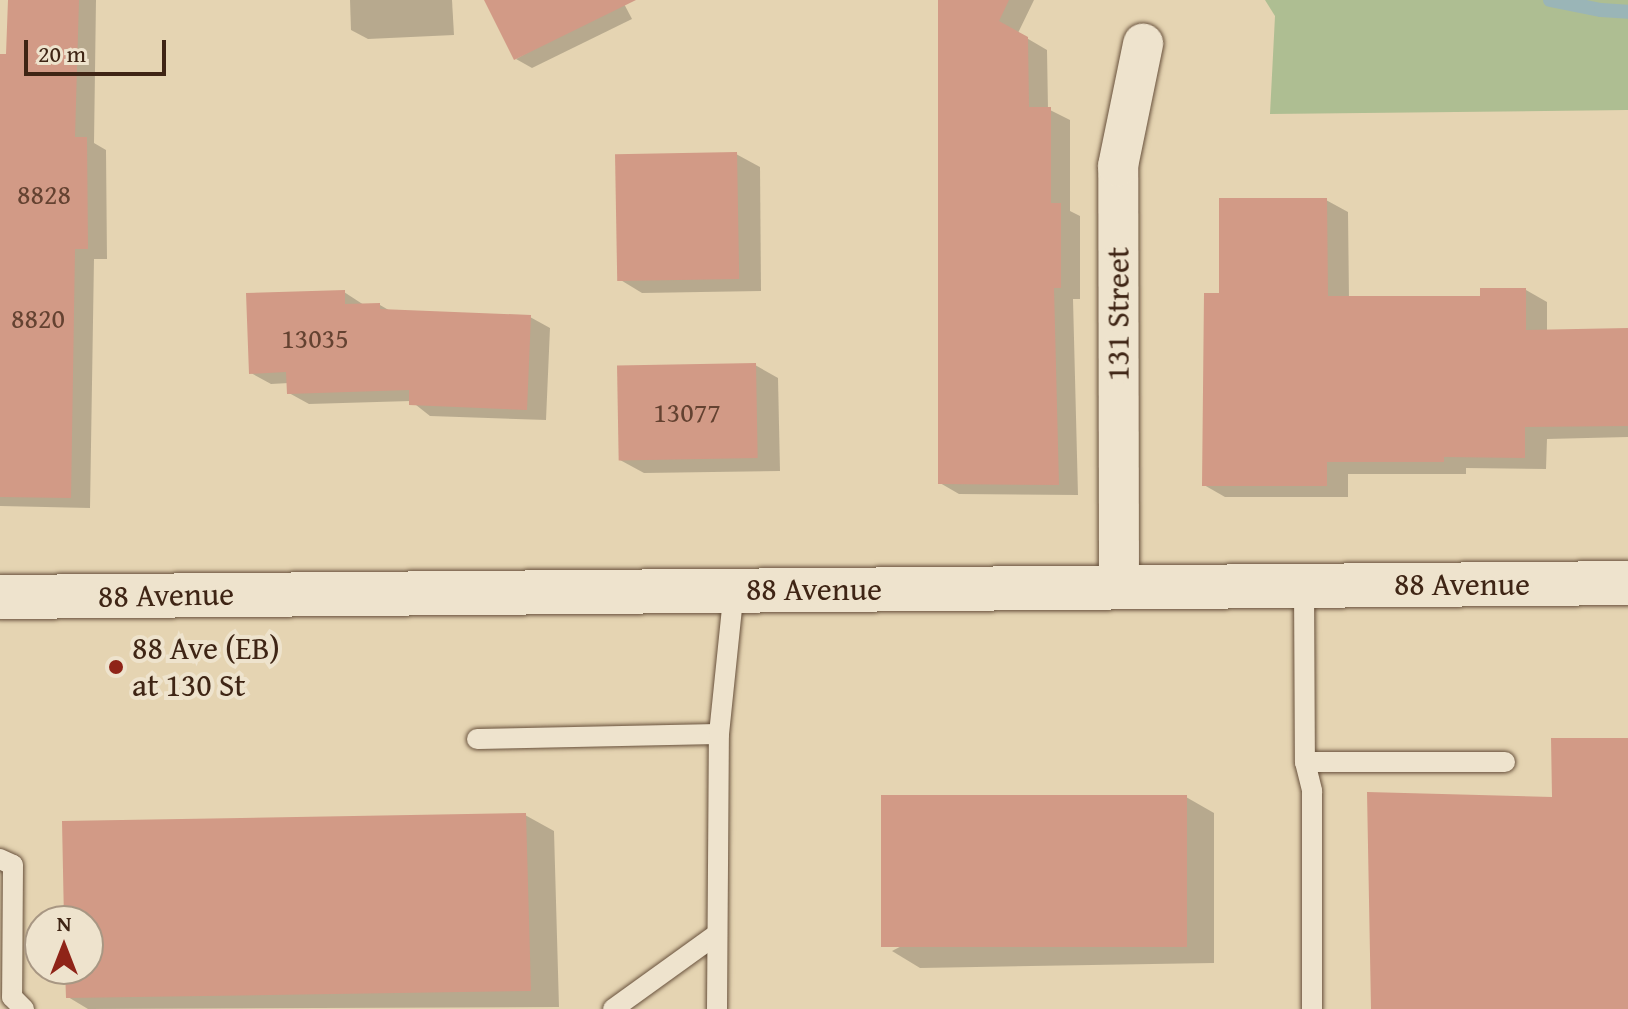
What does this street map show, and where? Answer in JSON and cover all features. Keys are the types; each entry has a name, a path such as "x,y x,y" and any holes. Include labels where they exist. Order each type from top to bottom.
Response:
{"main road":[{"name":"88 Avenue","path":"0,597 1628,583"}],"street":[{"name":"131 Street","path":"1119,588 1118,166 1143,44"}],"lane":[{"path":"1304,585 1305,762 1312,791 1312,1009"},
{"path":"717,1009 719,734 734,589"},
{"path":"477,739 719,734"},
{"path":"1305,762 1505,762"},
{"path":"0,859 13,865 12,997 24,1009"},
{"path":"613,1009 717,934"}],"green space":[{"path":"1265,0 1628,0 1628,110 1270,114 1275,16"}],"building":[{"path":"8,0 79,0 75,137 87,137 88,249 75,249 71,498 0,497 0,54 6,54"},
{"path":"484,0 636,0 514,60"},
{"path":"938,0 1009,0 999,21 1028,37 1029,107 1051,107 1051,203 1061,203 1061,288 1054,288 1059,485 938,484"},
{"path":"737,152 739,279 617,281 615,154"},
{"path":"1219,198 1327,198 1328,296 1480,296 1480,288 1526,288 1526,330 1628,328 1628,426 1525,427 1525,458 1444,457 1444,462 1327,462 1327,486 1202,486 1204,293 1219,293"},
{"path":"345,290 345,304 380,303 380,309 531,315 527,410 409,405 409,390 287,394 286,372 249,374 246,293"},
{"path":"756,363 758,458 619,460 617,365"},
{"path":"1551,738 1628,738 1628,1009 1371,1009 1367,792 1552,797"},
{"path":"881,795 1187,795 1187,947 881,947"},
{"path":"526,813 531,991 66,998 66,985 104,985 104,905 64,905 62,821"}],"waterway":[{"path":"1550,0 1628,12"}],"place":[{"name":"88 Ave (EB) at 130 St","path":"116,667"}]}
